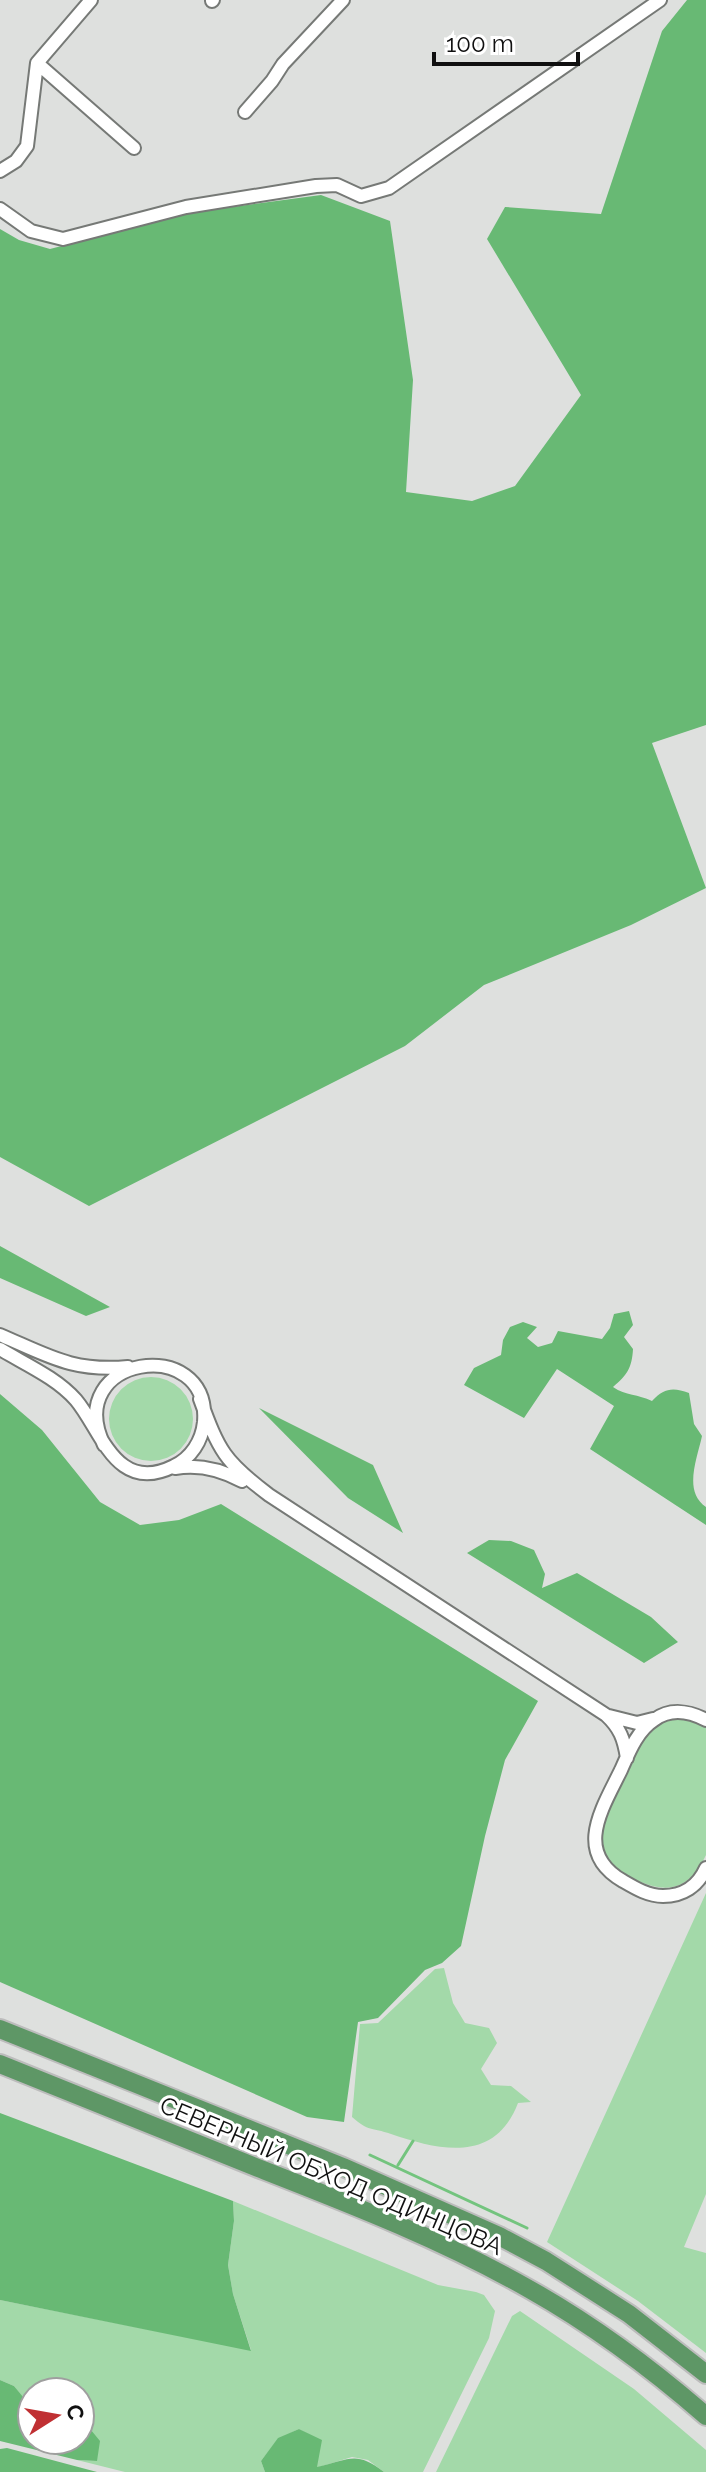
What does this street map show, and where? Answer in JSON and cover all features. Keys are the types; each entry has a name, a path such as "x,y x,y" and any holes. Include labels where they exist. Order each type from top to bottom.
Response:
{"highway":[{"name":"СЕВЕРНЫЙ ОБХОД ОДИНЦОВА","path":"0,2029 343,2167 499,2236 616,2305 706,2374"},
{"name":"СЕВЕРНЫЙ ОБХОД ОДИНЦОВА","path":"0,2064 331,2197 484,2265 530,2289 611,2340 706,2416"}],"street":[{"path":"0,171 16,161 27,146 37,63 91,0"},
{"path":"245,112 283,64 343,0"},
{"path":"0,209 31,231 63,239 186,207 316,186 337,185 361,196 389,188 660,0"},
{"path":"37,63 134,148"},
{"path":"0,1335 78,1367 98,1369 153,1364 178,1372 191,1384 215,1438 238,1472 606,1715 617,1725 624,1738 627,1758"},
{"path":"0,1349 77,1401 104,1445 122,1464 138,1471 156,1472 185,1467 219,1471 269,1495"},
{"path":"0,1357 33,1369"},
{"path":"104,1445 96,1420 102,1394 112,1379 135,1366"},
{"path":"156,1472 173,1467 194,1450 203,1425 200,1399"},
{"path":"606,1715 637,1723 680,1711 706,1720"},
{"path":"654,1719 639,1734 627,1758 594,1829 595,1845 601,1861 612,1875 658,1896 686,1892 695,1885 706,1868"}],"green space":[{"path":"687,0 706,0 706,725 652,743 706,888 631,925 484,985 405,1046 89,1206 0,1157 0,229 19,240 50,249 188,213 321,195 390,221 413,380 406,492 472,501 515,486 581,395 487,239 505,207 601,214 662,31"},
{"path":"0,1246 110,1307 86,1316 0,1278"},
{"path":"629,1311 633,1325 624,1337 633,1349 630,1366 613,1387 652,1401 669,1390 689,1393 694,1424 702,1436 693,1484 699,1501 706,1507 706,1525 590,1449 614,1406 557,1369 524,1418 464,1385 474,1368 501,1355 503,1340 510,1327 523,1322 537,1327 527,1338 538,1347 552,1343 558,1331 602,1339 610,1328 614,1314"},
{"path":"151,1377 167,1380 181,1389 190,1403 193,1419 190,1435 181,1449 167,1458 151,1461 135,1458 121,1449 112,1435 109,1419 112,1403 121,1389 135,1380"},
{"path":"0,1394 42,1430 100,1502 140,1525 179,1520 221,1504 538,1701 505,1760 461,1946 442,1963 425,1970 378,2018 358,2022 344,2122 307,2117 0,1982"},
{"path":"259,1408 373,1465 403,1533 348,1498"},
{"path":"489,1540 511,1541 534,1550 545,1574 542,1588 577,1573 651,1617 678,1642 644,1663 467,1553"},
{"path":"688,1718 706,1727 706,1855 684,1883 666,1888 656,1887 627,1876 609,1863 601,1849 601,1826 618,1785 647,1734 665,1721"},
{"path":"706,1893 706,2194 684,2247 706,2253 706,2353 638,2301 547,2242"},
{"path":"444,1968 453,2003 465,2023 489,2028 497,2043 481,2069 491,2085 511,2086 531,2102 518,2103 508,2122 495,2136 481,2144 465,2147 429,2145 410,2140 367,2127 352,2117 360,2024 378,2023 435,1969"},
{"path":"0,2113 233,2201 234,2221 228,2265 233,2294 251,2351 0,2300"},
{"path":"233,2201 438,2285 484,2295 495,2311 489,2338 423,2472 384,2472 368,2460 352,2457 316,2468 321,2441 299,2429 278,2439 261,2461 265,2472 125,2472 77,2460 97,2461 96,2376 16,2376 16,2389 0,2380 0,2300 251,2350 233,2294 228,2265 234,2221"},
{"path":"520,2311 634,2389 706,2450 706,2472 436,2472 512,2316"},
{"path":"0,2380 16,2388 16,2445 0,2441"},
{"path":"299,2429 322,2440 317,2467 359,2459 384,2472 265,2472 261,2461 278,2438"},
{"path":"96,2436 100,2441 97,2461 61,2456 96,2456"},
{"path":"0,2449 16,2450 16,2456 37,2456 97,2472 0,2472"}],"waterway":[{"path":"398,2165 413,2141"},
{"path":"370,2155 527,2228"}]}
